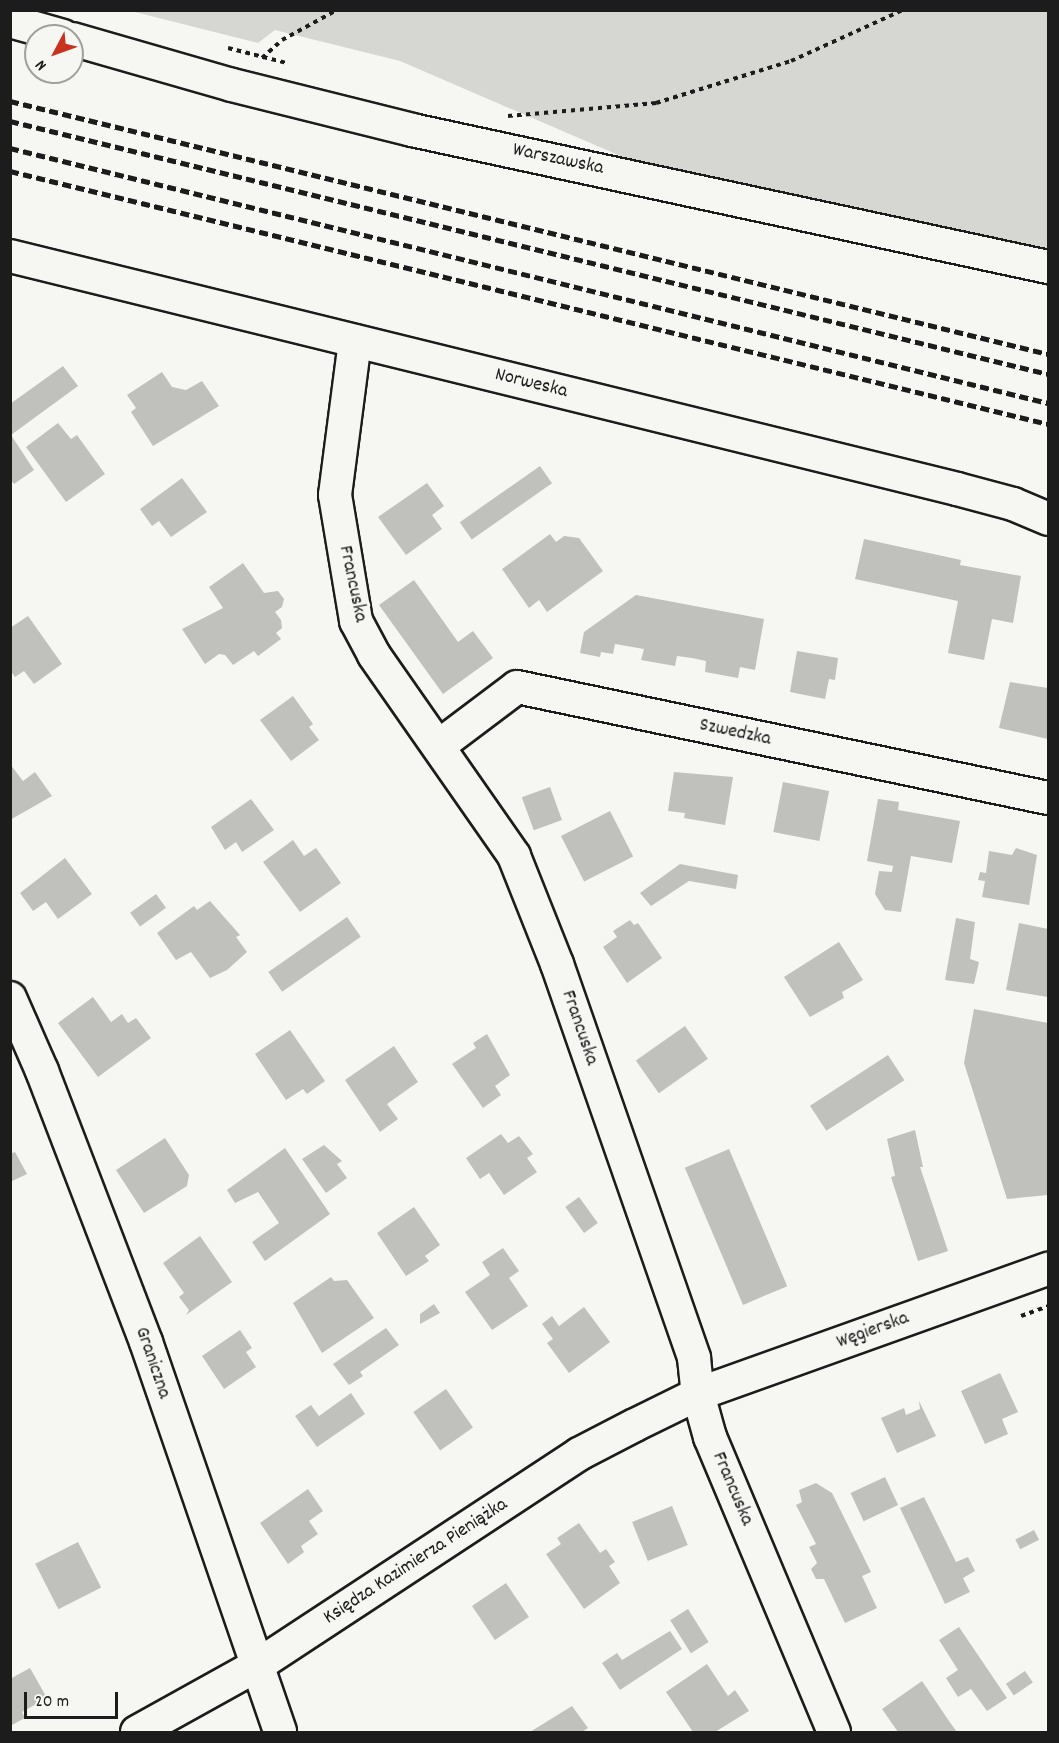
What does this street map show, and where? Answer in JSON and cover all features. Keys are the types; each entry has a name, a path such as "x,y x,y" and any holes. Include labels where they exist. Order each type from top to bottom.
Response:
{"street":[{"name":"Warszawska","path":"84,42 257,92 412,130 1048,267"},
{"name":"Norweska","path":"10,256 957,489 1013,504 1048,519"},
{"name":"Francuska","path":"355,341 335,495 356,621 374,655 440,745 514,856 557,964 694,1358 698,1394 710,1437 834,1732"},
{"name":"Szwedzka","path":"440,745 517,687 1048,798"},
{"name":"Graniczna","path":"10,998 42,1071 146,1342 280,1732"},
{"name":"Węgierska","path":"698,1394 1048,1269"},
{"name":"Księdza Kazimierza Pieniążka","path":"137,1732 258,1665 579,1454 698,1394"}],"path":[{"path":"257,92 263,57 282,40 337,10"},
{"path":"502,117 656,102 791,61 903,10"},
{"path":"218,45 297,65"},
{"path":"1009,1319 1048,1306"}],"shaded area":[{"path":"131,11 1048,11 1048,284 783,226 400,61 275,30 258,43"}],"building":[{"path":"63,366 78,386 11,435 34,470 14,484 10,479 10,404"},
{"path":"162,372 172,387 186,390 202,381 219,406 153,446 131,412 136,408 127,395"},
{"path":"58,423 71,439 77,435 105,474 66,502 26,447"},
{"path":"540,466 552,483 472,539 460,522"},
{"path":"182,478 207,512 171,537 159,521 152,526 140,509"},
{"path":"427,483 444,506 432,515 442,529 406,555 378,517"},
{"path":"550,534 556,542 564,536 579,538 603,571 547,612 539,600 529,608 502,569"},
{"path":"864,539 961,560 960,565 1021,576 1013,623 992,619 984,660 948,653 958,601 855,579"},
{"path":"243,563 264,593 278,591 284,599 282,607 275,612 281,620 282,628 276,633 281,639 258,656 254,651 233,665 225,655 219,654 205,664 182,629 223,608 209,587"},
{"path":"414,580 458,642 473,631 493,658 443,694 379,605"},
{"path":"636,595 764,619 755,670 740,667 738,678 705,672 706,661 677,656 675,666 641,660 644,649 615,644 613,654 601,652 600,657 580,653 584,632"},
{"path":"28,616 62,664 34,684 24,671 15,677 10,670 10,628"},
{"path":"797,651 838,658 835,680 829,679 825,699 790,692"},
{"path":"1010,682 1048,688 1048,739 999,728"},
{"path":"293,696 313,724 309,727 319,740 291,761 260,720"},
{"path":"10,764 23,781 35,772 52,796 10,820"},
{"path":"674,772 733,777 725,825 684,818 685,813 668,811"},
{"path":"783,782 829,791 819,841 773,832"},
{"path":"550,787 562,820 534,830 522,797"},
{"path":"251,799 274,830 242,852 236,842 225,850 211,827"},
{"path":"878,799 899,802 898,810 960,821 952,863 911,856 901,912 885,910 875,894 879,871 892,872 893,866 867,861"},
{"path":"610,811 633,856 584,881 561,836"},
{"path":"293,840 304,856 316,848 341,883 300,912 263,862"},
{"path":"1016,848 1037,855 1029,905 982,897 985,881 978,880 980,872 986,873 989,851 1012,855"},
{"path":"65,858 92,894 58,919 46,902 33,911 20,893"},
{"path":"680,864 738,875 736,889 689,881 651,906 640,893"},
{"path":"156,894 166,908 140,927 130,913"},
{"path":"210,901 240,935 236,937 247,952 227,970 210,978 191,952 176,960 157,933 194,906 197,910"},
{"path":"347,917 361,937 282,992 268,972"},
{"path":"956,918 975,922 970,959 979,962 974,984 945,980"},
{"path":"630,920 634,925 638,923 662,958 627,983 603,947 617,937 613,931"},
{"path":"1019,923 1048,929 1048,997 1006,990"},
{"path":"839,942 863,980 842,992 844,998 810,1017 784,977"},
{"path":"93,997 111,1022 122,1014 128,1023 136,1018 151,1038 98,1077 58,1023"},
{"path":"974,1009 1048,1023 1048,1195 1007,1199 964,1063"},
{"path":"685,1026 708,1059 659,1093 636,1060"},
{"path":"290,1030 325,1081 307,1094 303,1089 286,1100 255,1054"},
{"path":"487,1034 510,1075 495,1086 501,1095 483,1108 452,1064 476,1048 473,1043"},
{"path":"394,1046 418,1082 387,1104 398,1119 380,1132 345,1080"},
{"path":"888,1055 904,1080 826,1131 810,1106"},
{"path":"915,1130 923,1167 920,1167 948,1251 918,1261 891,1177 895,1176 887,1139"},
{"path":"501,1134 508,1143 519,1136 533,1154 527,1158 537,1172 504,1195 489,1173 480,1179 466,1158"},
{"path":"165,1138 189,1175 187,1186 144,1213 116,1170"},
{"path":"324,1145 342,1161 337,1164 347,1178 326,1193 302,1159"},
{"path":"285,1148 330,1214 265,1261 252,1242 279,1223 258,1192 235,1203 227,1190"},
{"path":"729,1149 787,1286 743,1305 685,1168"},
{"path":"15,1152 27,1174 10,1182 10,1154"},
{"path":"579,1197 598,1223 584,1233 565,1207"},
{"path":"414,1207 440,1245 425,1256 429,1261 406,1276 377,1233"},
{"path":"200,1236 232,1282 186,1315 189,1310 179,1297 184,1293 163,1263"},
{"path":"503,1248 519,1271 509,1278 528,1306 492,1330 465,1292 490,1275 482,1262"},
{"path":"331,1277 334,1281 347,1280 374,1318 322,1353 293,1303"},
{"path":"434,1304 440,1313 420,1324 420,1314"},
{"path":"584,1307 610,1342 569,1373 547,1343 553,1339 542,1324 552,1316 559,1326"},
{"path":"386,1328 399,1345 360,1372 363,1376 349,1385 333,1364"},
{"path":"240,1330 252,1348 246,1352 256,1367 224,1389 202,1356"},
{"path":"1000,1373 1018,1412 1002,1419 1008,1434 985,1444 961,1391"},
{"path":"446,1389 473,1428 440,1450 413,1412"},
{"path":"351,1393 365,1414 317,1447 295,1416 311,1405 319,1416"},
{"path":"919,1401 936,1436 897,1453 881,1418 904,1408 906,1415 920,1409"},
{"path":"885,1477 898,1505 864,1521 851,1493"},
{"path":"816,1483 832,1493 871,1572 862,1576 877,1608 845,1623 824,1579 816,1579 811,1569 817,1563 809,1547 816,1544 796,1505 802,1502 799,1490"},
{"path":"308,1489 323,1511 309,1521 318,1534 301,1546 304,1552 288,1564 260,1523"},
{"path":"924,1497 956,1562 968,1557 975,1571 963,1578 970,1592 945,1604 900,1508"},
{"path":"672,1506 688,1545 648,1561 632,1522"},
{"path":"579,1523 600,1553 606,1549 615,1562 609,1566 620,1583 584,1609 546,1554 561,1544 557,1538"},
{"path":"1034,1530 1039,1540 1020,1549 1015,1540"},
{"path":"78,1542 101,1587 58,1609 35,1564"},
{"path":"506,1583 529,1617 495,1640 472,1606"},
{"path":"688,1609 709,1642 691,1653 670,1620"},
{"path":"959,1627 1007,1698 987,1711 971,1689 958,1697 946,1678 958,1670 939,1640"},
{"path":"670,1631 682,1649 620,1690 602,1663 617,1653 622,1660"},
{"path":"707,1664 728,1696 735,1690 749,1711 715,1732 693,1732 666,1692"},
{"path":"30,1668 47,1698 22,1712 25,1718 10,1726 10,1679"},
{"path":"1025,1671 1033,1683 1014,1695 1006,1684"},
{"path":"922,1681 957,1732 898,1732 882,1709"},
{"path":"572,1706 588,1728 582,1732 530,1732"}],"railway":[{"path":"10,101 1048,354"},
{"path":"10,121 1048,374"},
{"path":"10,148 1048,403"},
{"path":"10,171 1048,424"}]}
